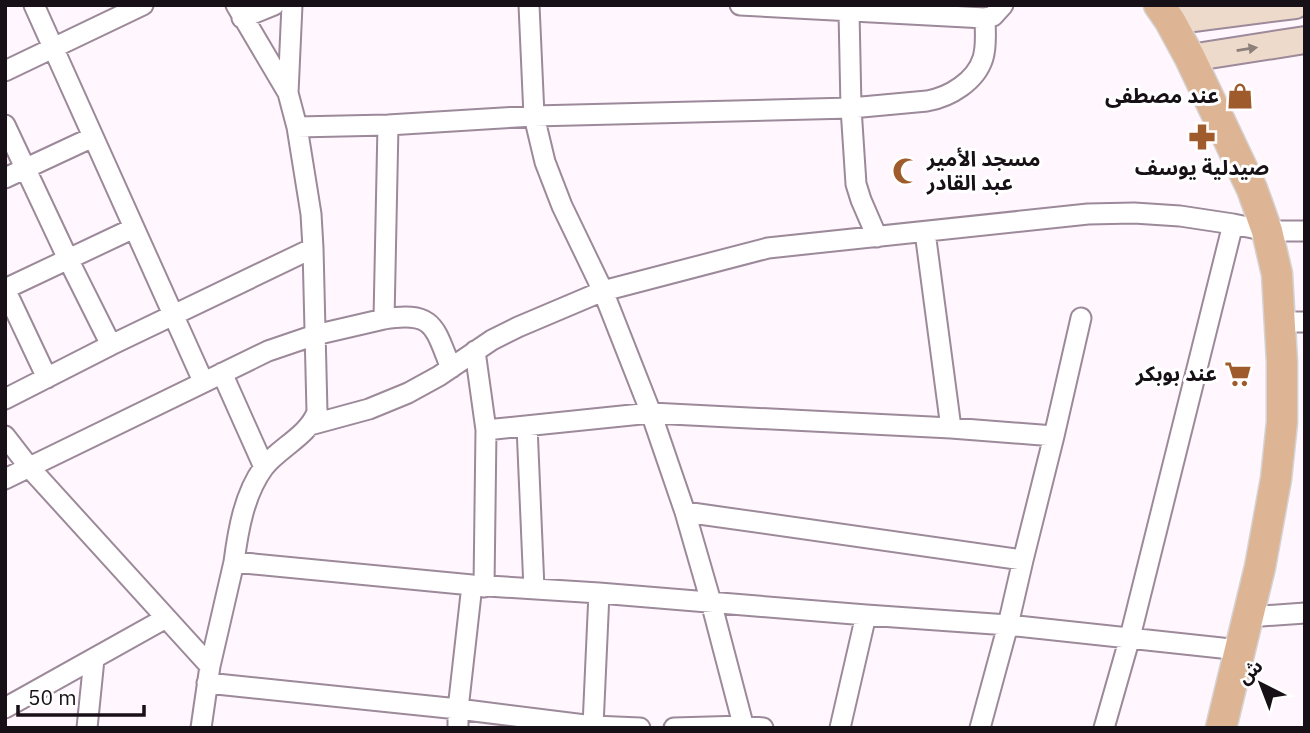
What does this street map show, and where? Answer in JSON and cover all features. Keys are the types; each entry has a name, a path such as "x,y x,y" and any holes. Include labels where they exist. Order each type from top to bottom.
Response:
{"main road":[{"path":"1164,13 1190,58 1252,189 1267,231 1292,322 1276,479 1260,567 1221,728"}],"street":[{"path":"34,5 203,381"},
{"path":"5,71 143,5"},
{"path":"201,728 208,674 243,514 252,489 264,467 310,425 318,406 311,214 297,127 288,93 239,11 274,5"},
{"path":"288,93 292,5"},
{"path":"529,5 534,116 545,163 562,206 603,291 651,413 685,512 751,727 674,728"},
{"path":"740,5 985,18 993,16 1003,5"},
{"path":"1164,13 1289,6 1296,42 1190,58"},
{"path":"862,10 851,108 856,184 877,237"},
{"path":"297,127 388,125 534,116 851,108 927,102 953,93 969,80 983,58 985,18"},
{"path":"5,125 111,345"},
{"path":"384,319 388,125"},
{"path":"5,178 93,137"},
{"path":"310,425 391,401 425,384 518,327 603,291 768,248 1088,214 1180,216 1267,231 1305,231"},
{"path":"1104,728 1130,637 1233,224"},
{"path":"47,378 5,289 134,228"},
{"path":"925,232 950,428"},
{"path":"5,399 313,248"},
{"path":"5,479 203,381 268,351 315,335 384,319 411,317 435,328 451,368"},
{"path":"980,728 1008,625 1081,318"},
{"path":"458,718 478,586 486,430 475,351"},
{"path":"222,373 264,467"},
{"path":"486,430 651,413 1054,436"},
{"path":"527,426 534,589"},
{"path":"5,436 29,467 166,618 208,674 458,718 640,728"},
{"path":"685,512 1023,560"},
{"path":"234,562 478,586 1008,625 1240,650"},
{"path":"593,726 599,593"},
{"path":"1248,617 1305,613"},
{"path":"841,728 866,615"},
{"path":"5,709 166,618"},
{"path":"86,728 94,659"}],"place":[{"name":"عند مصطفى","path":"1240,96"},
{"name":"صيدلية يوسف","path":"1202,137"},
{"name":"مسجد الأمير عبد القادر","path":"906,171"},
{"name":"عند بوبكر","path":"1238,374"}]}
